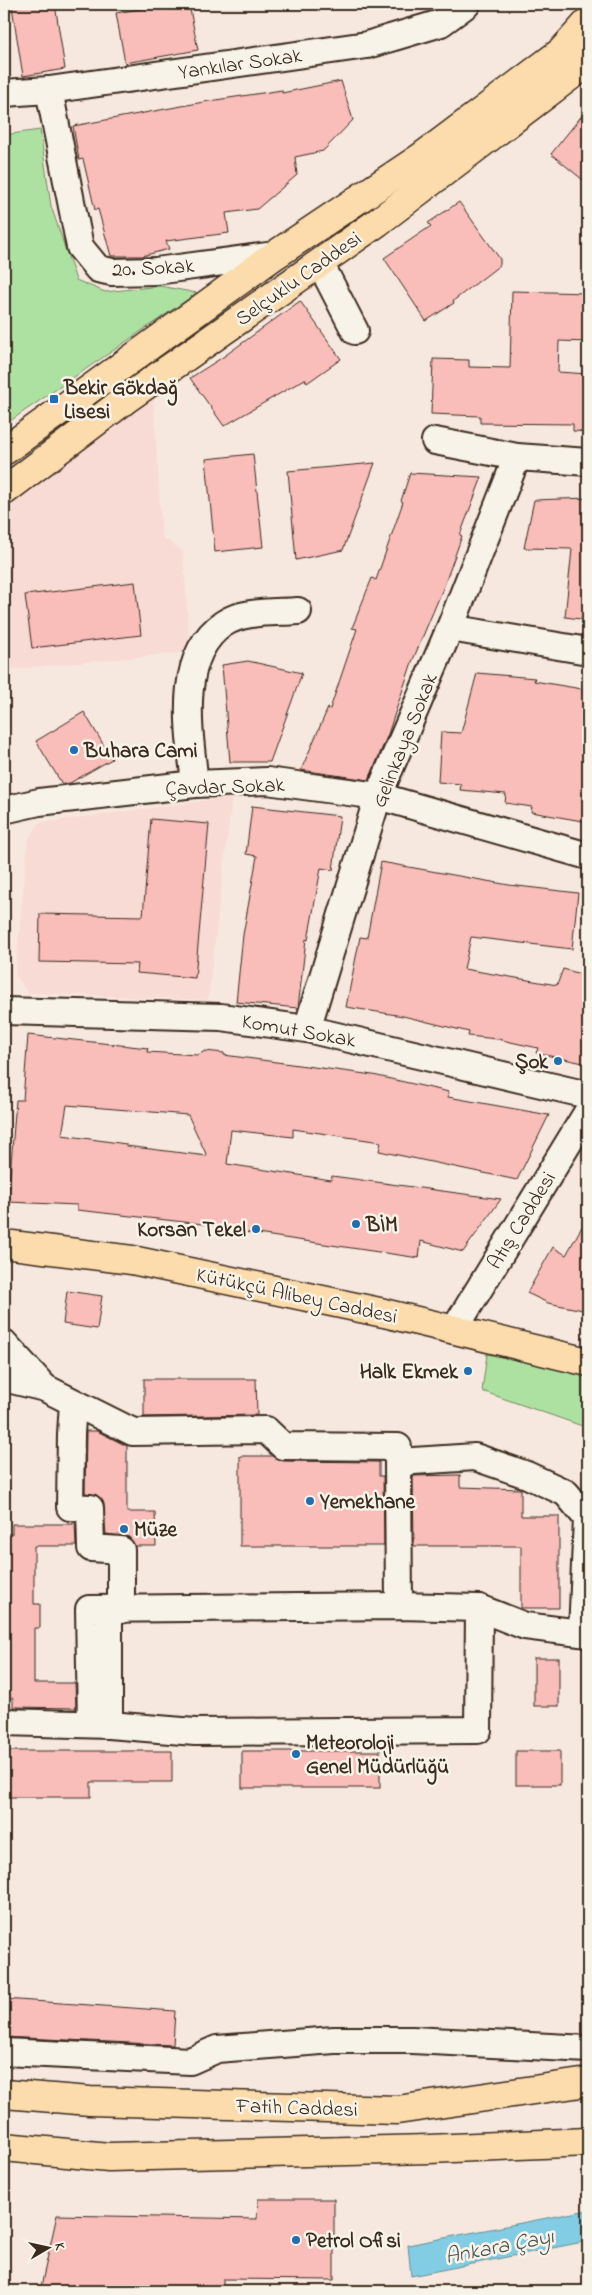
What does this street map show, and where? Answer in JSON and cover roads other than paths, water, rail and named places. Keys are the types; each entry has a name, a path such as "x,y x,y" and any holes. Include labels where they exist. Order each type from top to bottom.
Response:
{"main road":[{"name":"Selçuklu Caddesi","path":"4,451 275,256 420,158 562,52 588,22"},
{"name":"Selçuklu Caddesi","path":"4,491 126,399 402,204 582,67 588,60"},
{"name":"Kütükçü Alibey Caddesi","path":"4,1244 132,1260 454,1330 588,1362"},
{"name":"Fatih Caddesi","path":"4,2094 90,2101 397,2110 588,2082"},
{"name":"Fatih Caddesi","path":"4,2147 109,2157 429,2149 588,2142"}],"street":[{"name":"Yankılar Sokak","path":"4,93 49,90 367,45 441,23 467,4"},
{"name":"20. Sokak","path":"49,90 80,247 98,269 112,272 156,271 275,256"},
{"path":"320,263 356,331"},
{"path":"435,441 517,457 588,462"},
{"name":"Gelinkaya Sokak","path":"307,1029 378,796 450,628 517,457"},
{"path":"195,784 188,723 191,680 197,658 208,639 223,624 247,615 298,612"},
{"path":"450,628 588,651"},
{"name":"Çavdar Sokak","path":"4,810 39,802 195,784 267,781 378,796 588,856"},
{"name":"Komut Sokak","path":"4,1011 221,1017 307,1029 588,1095"},
{"name":"Atış Caddesi","path":"454,1330 588,1111"},
{"path":"4,1343 45,1388"},
{"path":"4,1378 45,1388 133,1432 266,1430 283,1446 398,1447 399,1606"},
{"path":"73,1403 70,1434 70,1506 90,1508 91,1548 121,1550 106,1609 100,1725"},
{"path":"106,1609 399,1606 479,1608 525,1626 585,1633 587,1518 566,1492 526,1475 475,1457 398,1462"},
{"path":"4,1722 100,1725 195,1732 478,1730 479,1608"},
{"path":"4,2052 190,2061 217,2049 334,2040 412,2040 588,2049"}],"water":[{"name":"Ankara Çayı","path":"588,2210 588,2241 411,2276 408,2245"}],"place":[{"name":"Bekir Gökdağ Lisesi","path":"54,399"},
{"name":"Buhara Cami","path":"74,750"},
{"name":"Şok","path":"558,1061"},
{"name":"BİM","path":"356,1224"},
{"name":"Korsan Tekel","path":"256,1229"},
{"name":"Halk Ekmek","path":"468,1371"},
{"name":"Yemekhane","path":"310,1501"},
{"name":"Müze","path":"124,1529"},
{"name":"Meteoroloji Genel Müdürlüğü","path":"296,1754"},
{"name":"Petrol Ofisi","path":"296,2240"}]}
